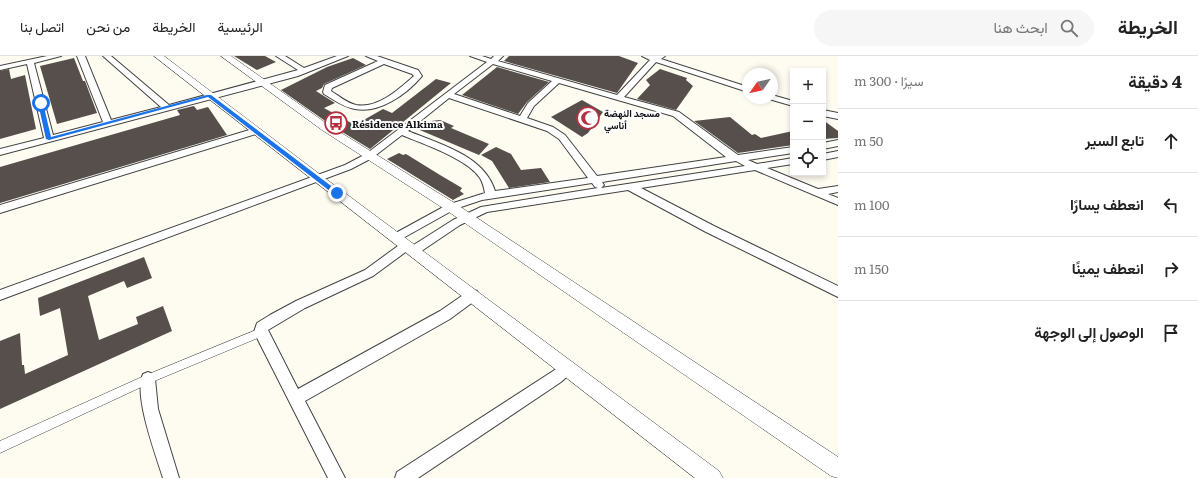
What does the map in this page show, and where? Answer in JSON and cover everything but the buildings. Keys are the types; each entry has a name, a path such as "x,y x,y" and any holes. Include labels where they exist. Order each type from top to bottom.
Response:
{"street":[{"path":"0,68 56,56"},
{"path":"81,56 108,123"},
{"path":"107,56 166,107"},
{"path":"158,56 712,478"},
{"path":"224,56 289,103 369,156 451,207 465,218 838,469"},
{"path":"0,152 304,71 344,56"},
{"path":"370,56 415,72 418,76 400,93 376,106 356,107 327,92 328,87 384,61"},
{"path":"474,56 495,58 558,79 620,96 676,114 722,150 737,159 838,202"},
{"path":"646,56 658,58 742,88"},
{"path":"285,57 304,71"},
{"path":"0,295 353,165 369,156 495,58"},
{"path":"620,96 658,58"},
{"path":"30,61 49,139"},
{"path":"522,119 531,105 558,79"},
{"path":"448,94 550,129 562,137 604,190"},
{"path":"778,99 790,103"},
{"path":"826,113 838,116"},
{"path":"0,209 256,131"},
{"path":"401,131 445,150 476,168 483,175 491,195"},
{"path":"826,145 838,143"},
{"path":"338,478 261,332 262,326 368,274 381,266 451,207 470,200 491,195 790,150"},
{"path":"826,156 838,154"},
{"path":"405,245 465,218 490,209 790,161"},
{"path":"619,177 630,187 838,292"},
{"path":"816,193 838,189"},
{"path":"296,398 445,315 473,295"},
{"path":"0,447 148,379 261,332"},
{"path":"403,478 567,368"},
{"path":"148,379 150,409 170,478"}],"place":[{"name":"مسجد النهضة أناسي","path":"588,118"},
{"name":"Résidence Alkima","path":"336,123"}],"route":[{"path":"41,103 49,139 209,96 337,193"}]}
